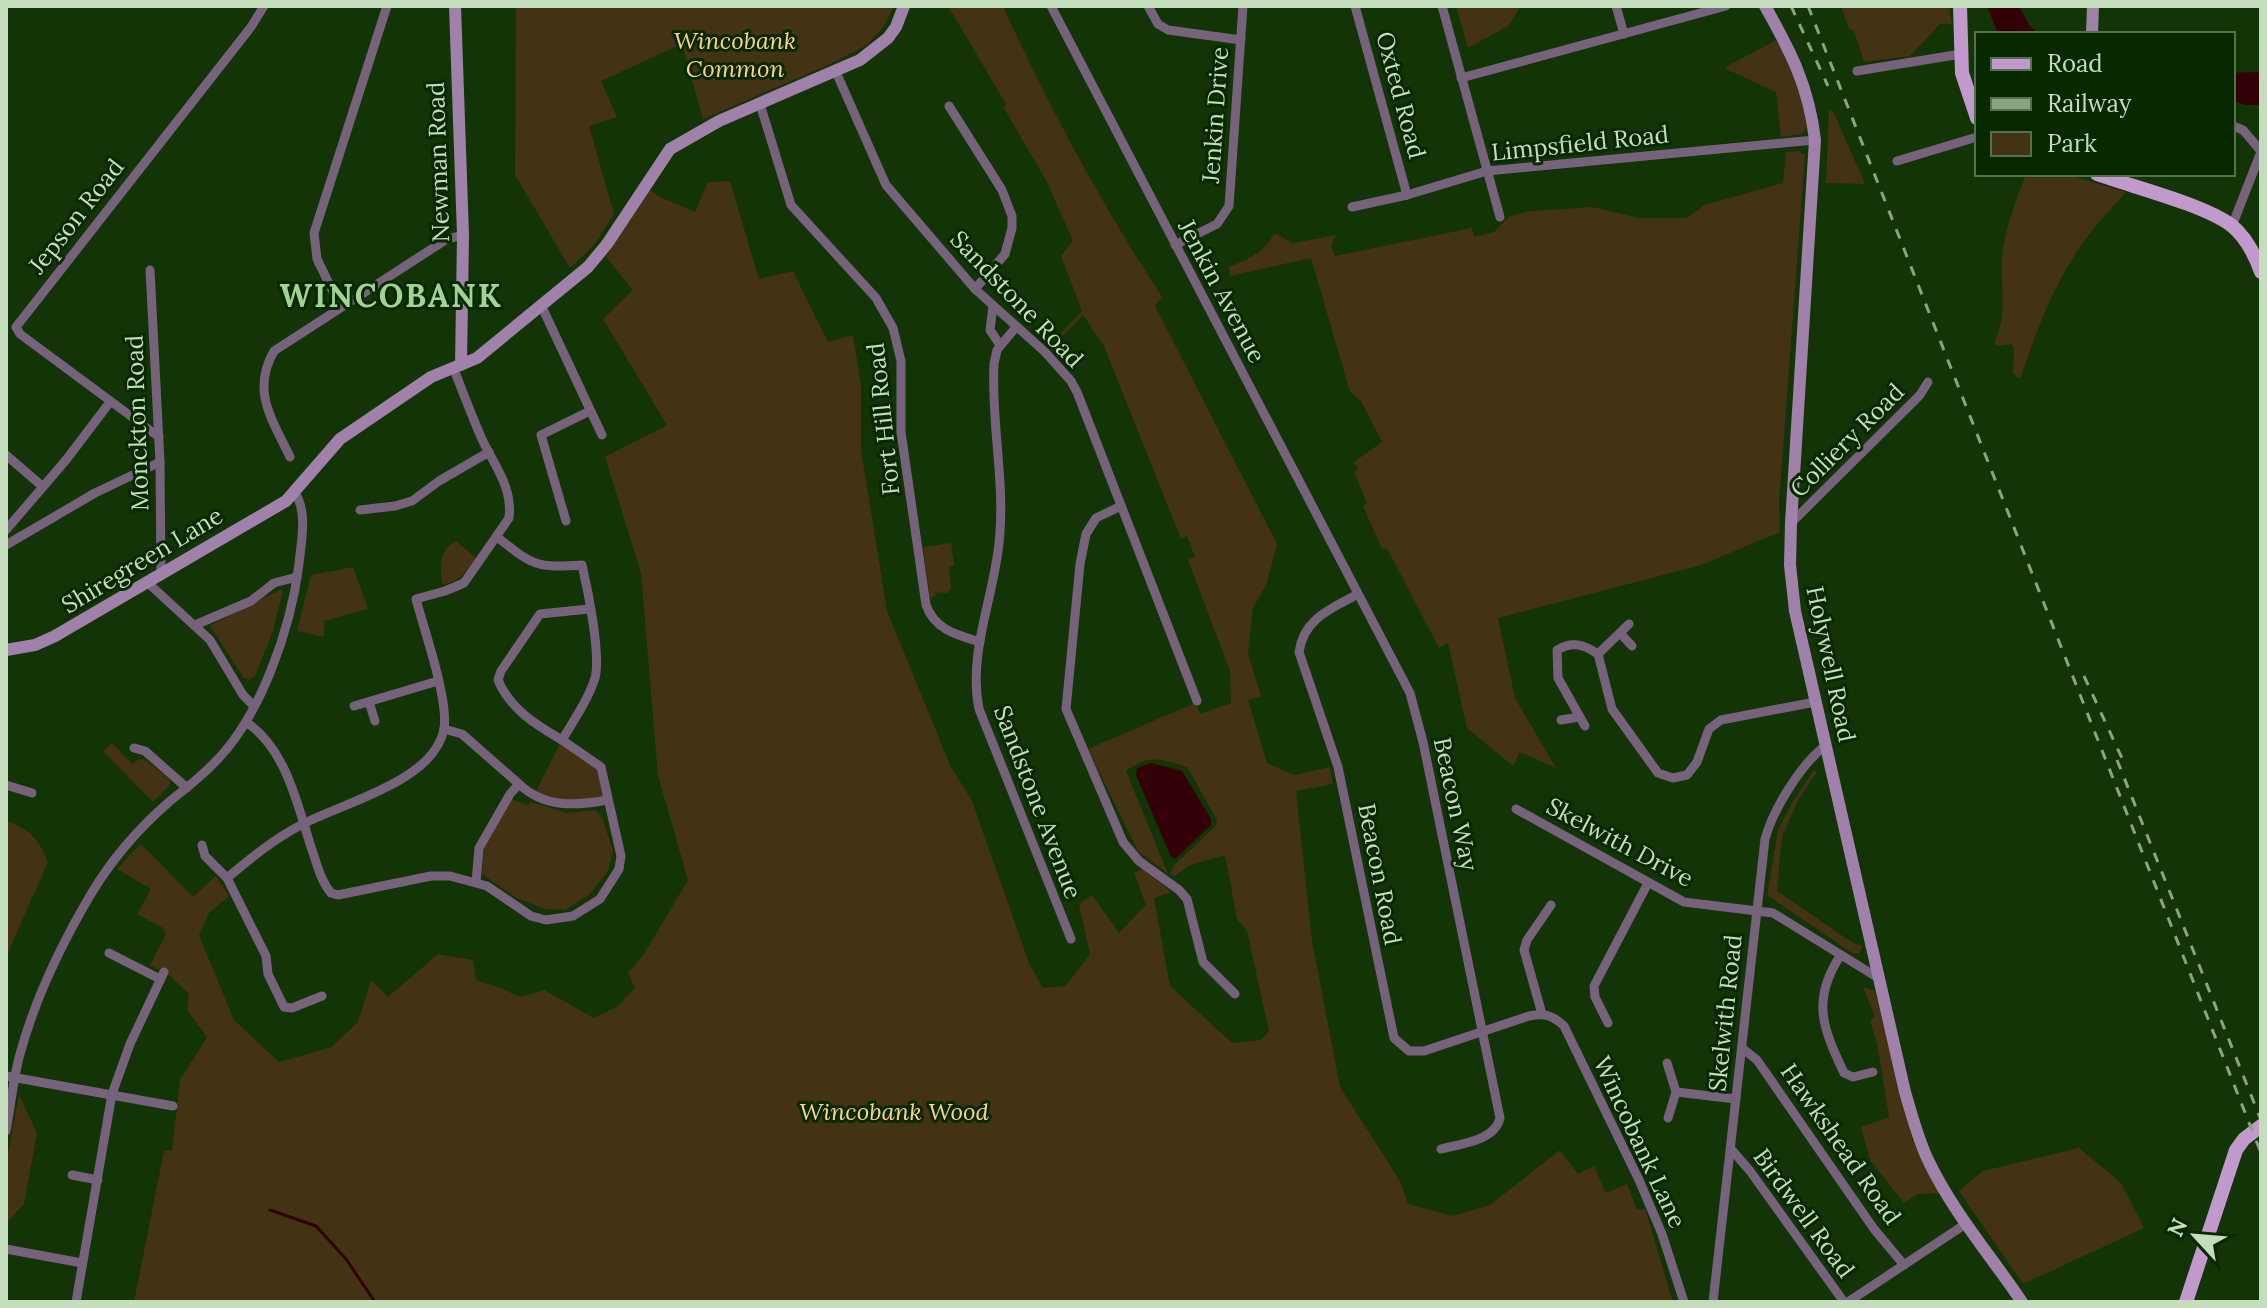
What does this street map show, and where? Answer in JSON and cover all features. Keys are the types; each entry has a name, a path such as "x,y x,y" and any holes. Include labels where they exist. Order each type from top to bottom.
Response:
{"main road":[{"path":"1960,6 1961,54 1969,100 1975,114"},
{"path":"2103,176 2195,208 2232,226 2254,255 2261,272"},
{"path":"2186,1302 2236,1150 2261,1126"}],"street":[{"name":"Jepson Road","path":"159,437 20,334 17,322 251,27 264,6"},
{"path":"340,306 317,259 314,233 387,6"},
{"name":"Newman Road","path":"455,6 463,235 457,366"},
{"name":"Shiregreen Lane","path":"6,650 35,645 55,636 295,493 340,439 396,399 477,358 588,267 607,244 670,149 719,121 836,72 875,51 888,38 904,6"},
{"name":"Jenkin Avenue","path":"1051,6 1358,594"},
{"path":"1148,6 1158,24 1168,30 1241,40"},
{"name":"Jenkin Drive","path":"1175,245 1217,224 1229,206 1243,6"},
{"name":"Oxted Road","path":"1355,6 1407,195"},
{"path":"1442,6 1500,217"},
{"path":"1616,6 1624,34"},
{"path":"1461,78 1726,6"},
{"name":"Holywell Road","path":"1765,6 1789,47 1804,82 1815,140 1791,523 1790,565 1795,611 1905,1092 1918,1134 1928,1162 2018,1301"},
{"path":"2092,32 2093,6"},
{"path":"1857,71 1961,54"},
{"name":"Sandstone Road","path":"836,72 886,185 975,289 1071,381 1197,701"},
{"name":"Fort Hill Road","path":"760,104 791,205 876,298 893,328 901,361 901,432 926,605 935,620 949,632 980,642"},
{"path":"949,106 1002,190 1012,216 1005,254 975,289"},
{"path":"2232,226 2261,151 2243,130 2235,127"},
{"path":"1897,161 1975,138"},
{"name":"Limpsfield Road","path":"1352,207 1407,195 1487,171 1815,140"},
{"path":"290,457 267,407 262,386 274,351 447,239 463,235"},
{"name":"Monckton Road","path":"150,270 160,462 161,575"},
{"path":"541,305 602,435"},
{"name":"Sandstone Avenue","path":"993,306 990,330 1000,345 993,370 1000,533 975,676 979,709 1071,939"},
{"path":"1000,345 1016,327"},
{"path":"227,878 271,843 304,823 406,776 422,764 444,729 438,681 416,599 464,583 509,518 510,508 501,471 467,402 457,366"},
{"name":"Colliery Road","path":"1791,523 1920,395 1928,382"},
{"path":"6,530 110,402"},
{"path":"566,521 541,435 590,411"},
{"path":"360,510 412,501 489,452"},
{"path":"6,455 42,486"},
{"path":"6,545 95,493 160,462"},
{"path":"6,1131 10,1076 51,972 92,893 112,862 133,838 225,752 254,706 284,632 297,577 301,510 295,493"},
{"path":"1121,506 1096,518 1086,534 1080,564 1066,709 1123,842 1139,861 1187,899 1203,962 1235,994"},
{"path":"497,537 534,564 547,567 582,565 596,674 590,692 562,740"},
{"path":"195,625 251,601 274,583 297,577"},
{"path":"148,583 210,640 243,695 254,706"},
{"name":"Beacon Road","path":"1358,594 1316,617 1303,634 1299,652 1338,767 1391,1030 1399,1044 1414,1052 1447,1045 1542,1014"},
{"name":"Beacon Way","path":"1358,594 1414,701 1499,1124 1491,1134 1441,1149"},
{"path":"246,722 263,733 271,744 287,777 320,875 331,893 338,895 431,876 450,876 487,886 531,916 546,920 563,919 600,899 619,869 619,847 601,767 535,724 514,706 498,680 540,614 589,609"},
{"path":"1598,654 1629,624"},
{"path":"1620,633 1632,646"},
{"path":"1561,720 1582,722 1558,678 1557,650 1567,644 1585,645 1598,654 1612,709 1658,773 1673,778 1687,775 1697,762 1709,729 1721,720 1815,702"},
{"path":"354,706 438,681"},
{"path":"369,702 375,721"},
{"path":"444,729 462,734 534,795 557,804 607,800"},
{"name":"Skelwith Road","path":"1713,1302 1755,911 1768,828 1800,773 1825,746"},
{"path":"134,748 145,751 187,788"},
{"path":"476,882 479,848 519,784"},
{"path":"6,785 32,793"},
{"name":"Skelwith Drive","path":"1516,809 1684,902 1773,913 1880,979"},
{"path":"202,845 205,856 227,878 266,956 268,974 284,1007 292,1008 322,996"},
{"path":"1608,1023 1595,997 1594,986 1648,883"},
{"path":"1542,1014 1525,945 1551,905"},
{"path":"76,1302 112,1094 130,1044 162,976 109,953"},
{"path":"1840,956 1825,983 1823,1014 1844,1073 1853,1077 1873,1072"},
{"name":"Wincobank Lane","path":"1542,1014 1554,1017 1564,1026 1639,1180 1662,1234 1684,1302"},
{"name":"Hawkshead Road","path":"1742,1048 1757,1060 1874,1229 1904,1265"},
{"path":"1667,1063 1676,1092 1668,1118"},
{"path":"10,1076 173,1106"},
{"path":"1676,1092 1736,1099"},
{"name":"Birdwell Road","path":"1731,1149 1846,1302"},
{"path":"72,1175 98,1180"},
{"path":"1846,1302 1967,1223"},
{"path":"6,1249 82,1263"}],"green space":[{"name":"Wincobank Common","path":"516,6 894,6 884,26 867,45 703,119 682,44 601,81 617,117 589,126 614,214 594,245 570,268 515,175"},
{"name":"Wincobank Wood","path":"948,6 1003,6 1077,154 1162,297 1155,306 1277,544 1267,583 1253,608 1248,653 1261,696 1248,700 1267,763 1294,775 1330,767 1333,784 1296,791 1312,940 1340,1087 1400,1181 1408,1204 1453,1216 1490,1205 1560,1150 1578,1174 1594,1166 1606,1193 1627,1184 1637,1210 1645,1209 1673,1302 134,1302 164,1151 172,1150 180,1080 207,1037 187,1010 189,994 169,975 150,965 166,934 163,928 137,914 151,889 117,869 140,844 193,897 216,876 229,896 209,913 199,935 234,1020 279,1062 332,1047 358,1022 371,980 388,997 438,954 473,960 476,980 520,997 544,990 594,1018 617,1007 635,988 628,973 644,954 688,880 658,776 641,573 605,457 667,425 603,319 633,290 606,257 647,188 695,212 708,182 730,181 759,279 793,271 828,342 853,335 861,385 861,450 887,611 950,765 972,801 1029,963 1043,988 1066,986 1090,954 1079,904 1092,895 1119,933 1146,905 1134,873 1143,869 1171,892 1154,898 1170,986 1232,1043 1261,1040 1269,1031 1247,931 1237,919 1225,855 1190,865 1174,876 1170,874 1173,866 1216,826 1217,820 1187,767 1149,760 1126,771 1168,874 1138,851 1088,749 1195,703 1200,714 1231,703 1230,671 1188,560 1195,557 1187,536 1181,539 1104,346 1083,315 1053,345 1051,343 1082,311 1061,256 1073,241 1047,182 1004,108 1006,104"},
{"path":"1456,6 1521,6 1508,26 1468,48"},
{"path":"1841,6 1949,6 1952,24 1940,24 1910,56 1864,62 1854,31 1849,29"},
{"path":"1776,40 1788,58 1808,121 1806,130 1801,134 1781,137 1776,92 1724,68"},
{"path":"1829,111 1833,111 1865,184 1826,183"},
{"path":"1798,151 1805,155 1779,503 1780,532 1701,565 1498,618 1515,698 1556,768 1520,752 1513,766 1467,728 1448,643 1439,648 1387,548 1382,549 1363,506 1367,503 1354,472 1358,470 1354,462 1382,442 1361,401 1350,392 1311,258 1230,276 1229,267 1261,250 1274,233 1293,243 1336,235 1331,246 1335,256 1472,228 1474,237 1494,232 1510,216 1531,211 1592,207 1639,218 1687,218 1705,205 1783,183 1786,152"},
{"path":"2025,176 2072,176 2126,192 2087,237 2062,276 2039,326 2020,379 2013,374 2012,344 2000,346 1994,343 2001,322 2003,246"},
{"path":"456,541 476,558 459,578 443,585 443,554"},
{"path":"951,543 954,565 949,566 951,588 947,593 935,592 936,596 930,598 923,547"},
{"path":"353,567 368,609 324,621 324,637 297,631 311,575"},
{"path":"283,591 273,631 255,676 249,680 244,678 210,626"},
{"path":"562,740 601,767 607,800 585,804 534,795"},
{"path":"112,743 132,764 140,759 147,761 170,780 170,785 153,802 103,751"},
{"path":"1814,770 1817,772 1800,797 1782,836 1777,891 1853,943 1863,946 1859,954 1852,953 1767,895 1778,830"},
{"path":"512,799 528,806 531,802 567,813 595,810 602,817 613,851 608,871 589,895 565,910 544,909 517,898 482,874 484,843"},
{"path":"6,820 32,836 41,846 48,862 6,957"},
{"path":"1863,987 1875,991 1912,1139 1939,1193 1918,1194 1904,1203 1870,1160 1861,1127 1889,1117 1877,1043 1870,1021 1875,1017"},
{"path":"19,1095 37,1133 24,1204 6,1223 6,1164"},
{"path":"2079,1148 2121,1183 2144,1228 2023,1284 1959,1191 1983,1171"}],"shaded area":[{"path":"1987,6 2019,6 2029,25 2037,32 1997,32"},
{"path":"2261,72 2261,105 2235,102 2235,73"},
{"path":"1151,763 1182,771 1211,819 1211,825 1175,859 1171,857 1136,775 1137,768"}],"waterway":[{"path":"270,1210 316,1226 346,1259 375,1302"}],"railway":[{"path":"1791,6 1828,86"},
{"path":"1808,6 2261,1153"},
{"path":"2084,676 2126,767"},
{"path":"2117,760 2261,1120"}],"district":[{"name":"WINCOBANK","path":"391,295"}]}
